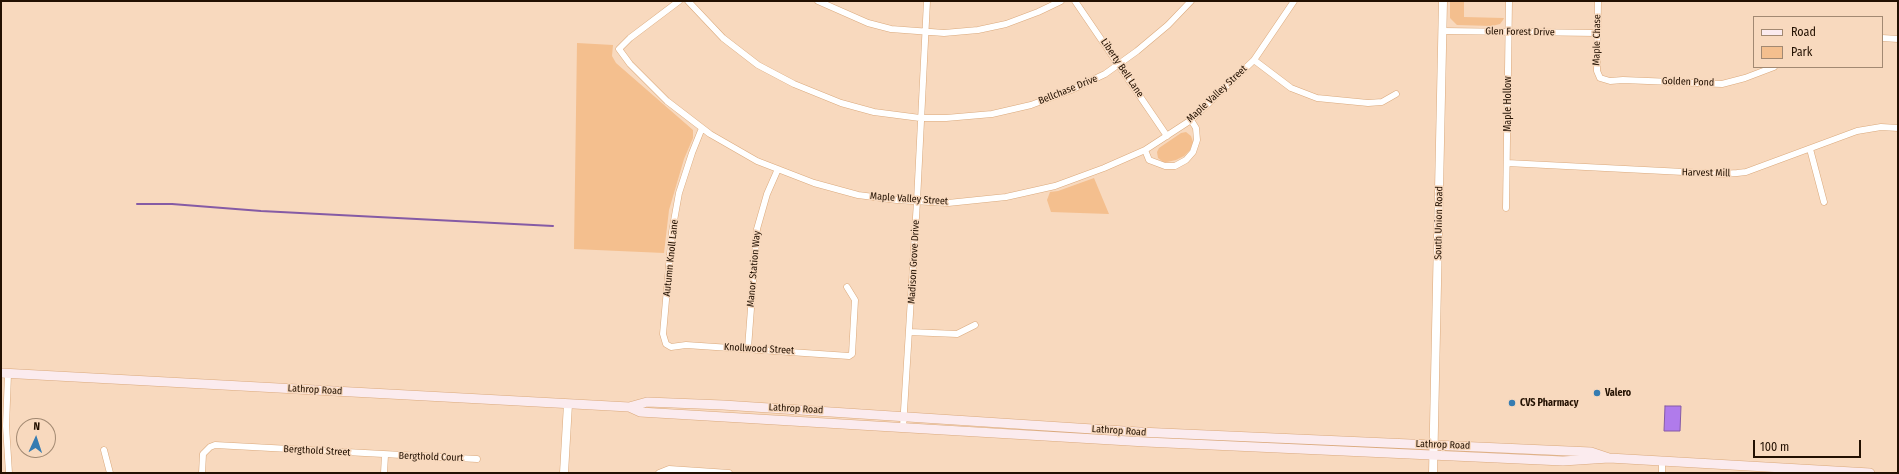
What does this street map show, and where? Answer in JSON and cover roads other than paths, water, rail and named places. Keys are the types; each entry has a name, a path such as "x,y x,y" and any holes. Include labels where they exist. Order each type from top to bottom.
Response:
{"main road":[{"name":"Lathrop Road","path":"4,373 629,407 647,402 904,416 1146,437 1433,456 1562,461 1609,458 1870,473"},
{"name":"Lathrop Road","path":"629,407 640,412 903,428 1146,437 1433,444 1591,452 1609,458"}],"street":[{"name":"Maple Valley Street","path":"679,1 630,38 619,49 630,64 667,101 712,136 757,161 814,183 858,195 948,203 1006,197 1055,186 1104,168 1145,150 1191,120 1254,60 1294,1"},
{"name":"Bellchase Drive","path":"688,1 723,38 758,65 794,84 848,105 874,112 920,118 946,118 992,114 1031,105 1071,90 1105,74 1119,64 1168,25 1190,1"},
{"path":"818,1 868,23 891,29 944,33 978,30 1006,24 1038,12 1061,1"},
{"name":"Madison Grove Drive","path":"903,428 917,201 927,1"},
{"name":"Liberty Bell Lane","path":"1075,1 1167,136"},
{"name":"South Union Road","path":"1433,473 1443,1"},
{"name":"Maple Hollow","path":"1506,208 1509,1"},
{"name":"Maple Chase","path":"1598,1 1597,71 1600,78"},
{"name":"Glen Forest Drive","path":"1443,31 1598,33"},
{"path":"1883,38 1898,39"},
{"path":"1254,60 1291,88 1317,98 1368,103 1382,102 1396,94"},
{"name":"Golden Pond","path":"1600,78 1610,81 1623,80 1722,84 1745,78 1771,68"},
{"path":"1145,150 1150,160 1165,166 1175,166 1186,160 1193,152 1197,140 1196,128 1191,120"},
{"name":"Autumn Knoll Lane","path":"666,344 663,334 672,232 679,193 702,128"},
{"name":"Harvest Mill","path":"1507,163 1724,174 1746,172 1869,128 1898,128"},
{"path":"1810,149 1824,202"},
{"name":"Manor Station Way","path":"748,348 757,229 767,194 778,169"},
{"name":"Knollwood Street","path":"666,344 671,347 686,345 748,348 845,356 852,354 855,300 847,287"},
{"path":"909,332 957,334 975,325"},
{"path":"4,373 9,473"},
{"path":"564,473 568,404"},
{"name":"Bergthold Street","path":"202,473 203,454 210,447 215,445 385,455"},
{"path":"104,450 110,473"},
{"path":"384,473 385,455"},
{"name":"Bergthold Court","path":"385,455 477,459"},
{"path":"1662,462 1662,473"},
{"path":"659,473 670,469 729,473"}],"waterway":[{"path":"137,204 172,204 261,211 553,226"}],"place":[{"name":"Valero","path":"1597,393"},
{"name":"CVS Pharmacy","path":"1512,403"}]}
